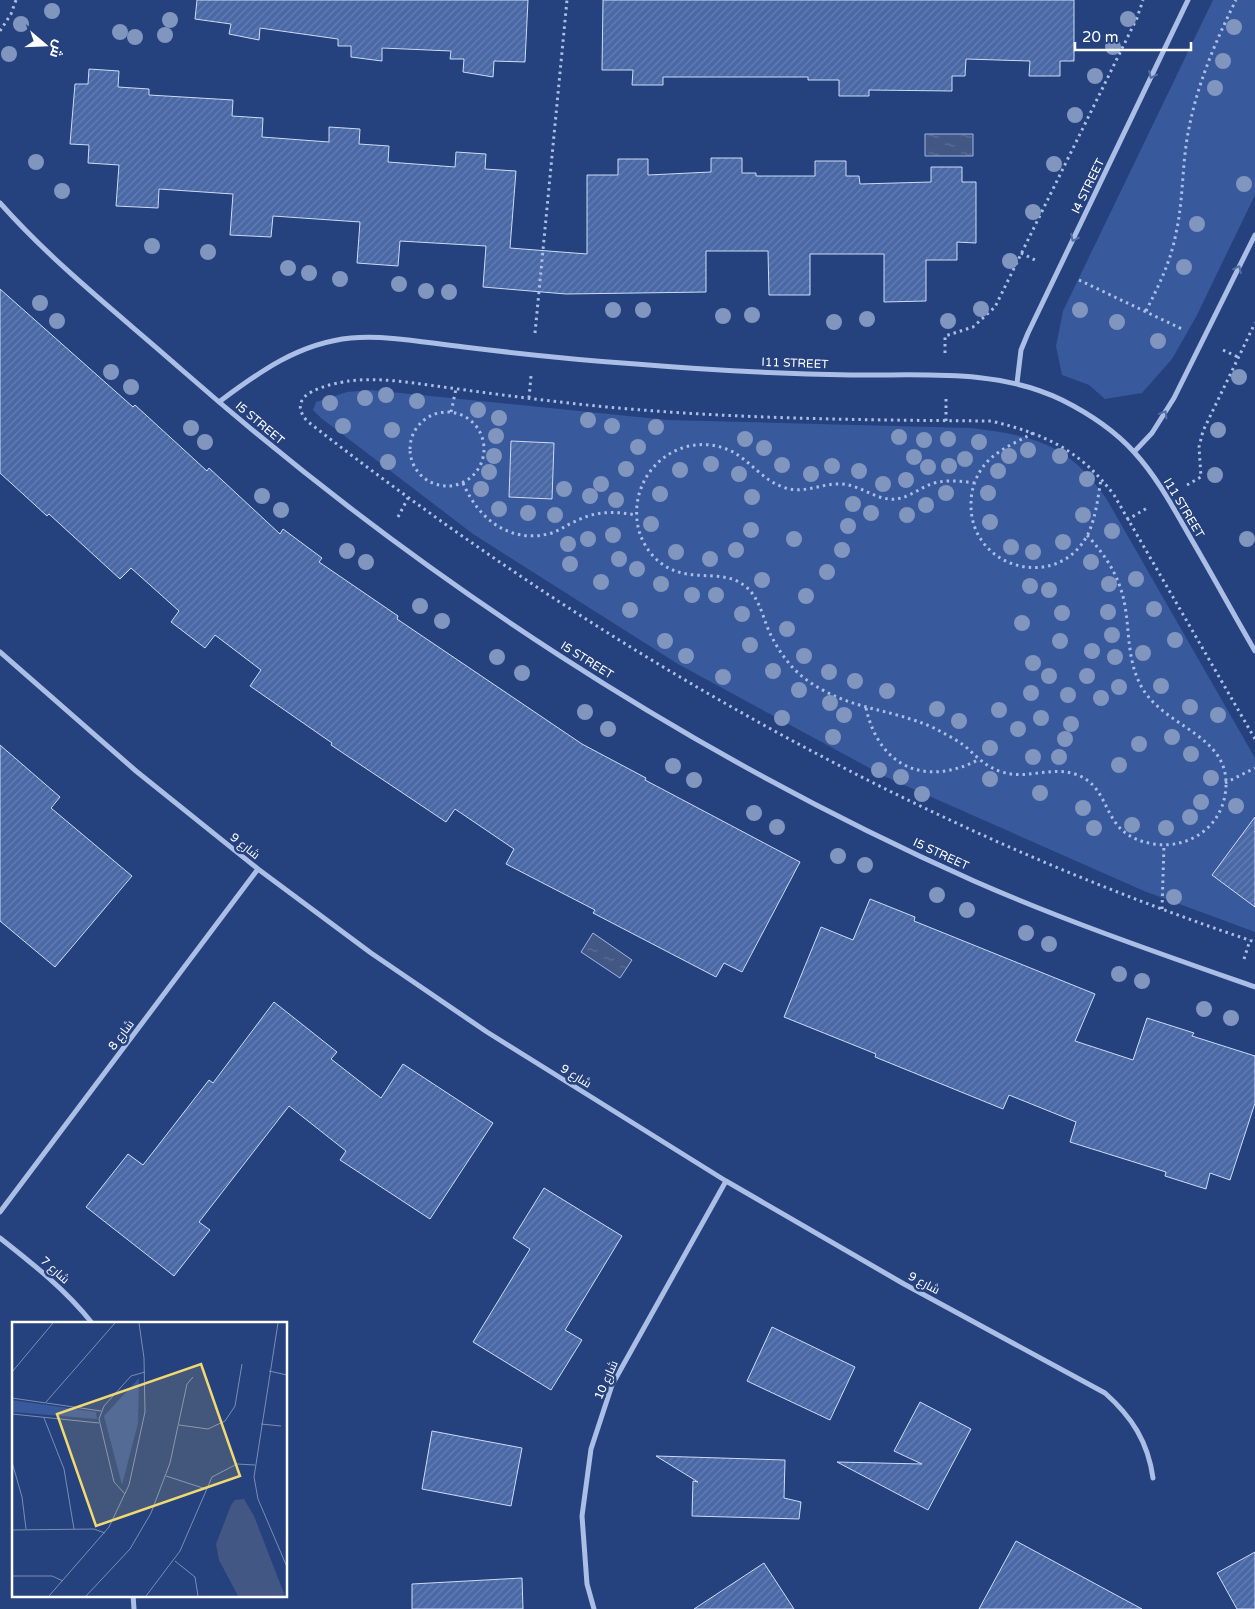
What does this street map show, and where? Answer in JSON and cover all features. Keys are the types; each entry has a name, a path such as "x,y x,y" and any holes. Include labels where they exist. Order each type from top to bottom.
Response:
{"street":[{"name":"I4 STREET","path":"1017,383 1021,350 1188,0"},
{"name":"I5 STREET","path":"0,202 45,249 219,402 301,470 479,601 574,664 671,724 779,784 975,881 1075,922 1255,987"},
{"path":"1134,452 1164,416 1255,235"},
{"name":"I11 STREET","path":"219,402 262,370 289,355 319,344 350,338 381,337 533,355 743,371 849,375 945,375 982,377 1017,383 1061,399 1100,422 1134,452 1167,497 1255,651"},
{"name":"شارع 9","path":"0,652 136,771 258,869 371,952 487,1032 726,1181 904,1284 1105,1393 1122,1408 1136,1426 1150,1460 1153,1478"},
{"name":"شارع 8","path":"0,1212 258,869"},
{"name":"شارع 10","path":"594,1609 587,1584 582,1516 591,1449 612,1385 726,1181"},
{"name":"شارع 7","path":"0,1238 78,1304 91,1322"},
{"path":"134,1596 134,1609"}],"path":[{"path":"0,31 11,14 16,0"},
{"path":"529,398 567,0"},
{"path":"946,421 945,336 960,333 985,318 995,307 1137,18 1143,0"},
{"path":"1146,310 1162,278 1176,234 1187,138 1198,90 1215,43 1236,0"},
{"path":"1021,254 1146,310 1238,357"},
{"path":"1127,520 1201,476 1199,447 1203,431 1255,323"},
{"path":"1255,739 1114,495 1087,464 1071,451 1034,433 991,421 700,414 529,398 394,381 350,381 308,393 300,406 302,415 307,421 451,530 582,618 691,684 843,768 944,817 1046,863 1162,909 1255,942"},
{"path":"451,412 456,389"},
{"path":"438,412 451,412 465,416 476,424 483,436 485,449 482,463 475,475 463,483 450,487 437,486 420,474 410,456 410,441 415,429 425,419 438,412"},
{"path":"1034,433 990,459 978,475 971,494 970,514 975,532 987,549 1002,561 1020,567 1041,568 1059,562 1076,551 1087,535 1094,517 1101,479"},
{"path":"975,483 949,480 901,498 890,500 861,487 847,484 834,483 804,490 792,490 772,482 744,459 729,450 711,445 692,445 674,451 658,460 646,475 638,492 636,515 638,529 646,546 658,561 674,571 692,576 731,578 744,584 758,602 777,648 800,675 821,689 866,708 901,716 929,726 952,737 978,760 1001,772 1015,775 1055,771 1076,774 1098,790 1112,820 1118,828 1139,840 1174,845 1193,839 1208,828 1219,813 1225,795 1225,773 1219,758 1208,742 1158,708 1136,677 1130,659 1125,606 1121,586 1113,568 1087,535"},
{"path":"463,483 478,510 502,530 517,534 548,534 576,521 606,512 636,515"},
{"path":"866,708 870,727 879,743 907,767 925,772 944,773 961,769 978,760"},
{"path":"1225,783 1255,768"},
{"path":"1162,909 1164,845"}],"shaded area":[{"path":"1213,0 1255,0 1255,195 1196,317 1172,359 1142,393 1105,399 1089,385 1062,375 1056,346 1063,311"},
{"path":"371,390 668,420 971,428 996,431 1035,440 1059,451 1084,472 1106,498 1255,758 1255,932 1144,891 886,777 678,664 473,534 313,410 316,402 347,392"}],"water":[{"path":"925,134 973,134 973,156 925,156"},
{"path":"593,933 632,960 620,978 581,952"}],"building":[{"path":"197,0 528,0 525,62 494,61 493,77 463,72 464,59 450,59 451,51 382,48 382,61 351,57 351,46 338,46 338,39 260,28 259,40 229,34 231,24 195,19"},
{"path":"603,0 1074,0 1074,61 1060,61 1060,76 1029,76 1030,61 966,59 965,76 952,76 952,91 869,90 869,96 839,96 839,80 808,80 808,77 663,77 663,85 632,85 633,70 602,70"},
{"path":"89,69 119,71 118,87 149,89 149,95 233,100 232,116 263,118 262,137 329,142 329,127 360,129 359,144 389,146 388,162 455,167 456,152 486,154 485,169 516,171 510,248 587,254 587,175 618,175 618,159 648,159 648,175 711,172 711,158 742,158 742,173 756,173 756,176 815,176 815,161 846,161 846,176 859,176 860,184 931,182 931,167 962,167 962,182 976,182 976,243 957,242 957,260 926,260 926,301 884,302 884,254 810,254 810,295 769,295 768,251 706,251 706,292 566,294 483,287 486,246 400,241 398,266 357,263 360,222 273,216 271,237 230,235 233,194 159,189 158,208 116,206 119,165 88,163 89,145 70,144 75,84 88,84"},
{"path":"0,289 133,407 135,405 207,471 209,468 280,534 283,529 322,558 319,562 398,616 397,619 582,744 646,778 645,780 800,862 742,972 724,963 716,977 593,913 595,910 506,864 514,849 455,809 446,822 331,745 332,743 250,686 261,670 215,635 205,648 171,622 179,611 131,568 120,579 49,514 47,516 0,473"},
{"path":"511,441 554,443 552,499 509,497"},
{"path":"0,745 60,797 51,808 132,876 55,967 0,921"},
{"path":"1255,817 1255,907 1212,875"},
{"path":"870,899 915,917 914,921 1095,994 1075,1041 1133,1060 1147,1018 1194,1033 1192,1036 1255,1056 1255,1103 1230,1180 1210,1173 1206,1189 1165,1176 1166,1172 1070,1142 1076,1122 1009,1095 1003,1109 875,1057 876,1054 784,1017 821,927 853,940"},
{"path":"274,1002 337,1052 331,1059 381,1098 403,1064 493,1123 430,1219 340,1160 346,1151 289,1106 199,1222 210,1230 174,1276 86,1207 128,1154 143,1165 209,1080 213,1083"},
{"path":"544,1188 622,1236 565,1330 582,1340 551,1390 473,1342 530,1249 513,1238"},
{"path":"772,1327 855,1367 830,1420 747,1381"},
{"path":"920,1402 971,1429 928,1510 837,1462 922,1464 894,1451"},
{"path":"432,1431 522,1448 511,1506 422,1489"},
{"path":"656,1456 785,1460 784,1498 801,1502 799,1519 692,1516 693,1481 698,1482"},
{"path":"1016,1541 1142,1609 979,1609"},
{"path":"1255,1552 1255,1609 1237,1609 1217,1573"},
{"path":"764,1563 794,1609 694,1609"},
{"path":"522,1578 523,1609 412,1609 412,1584"}]}
